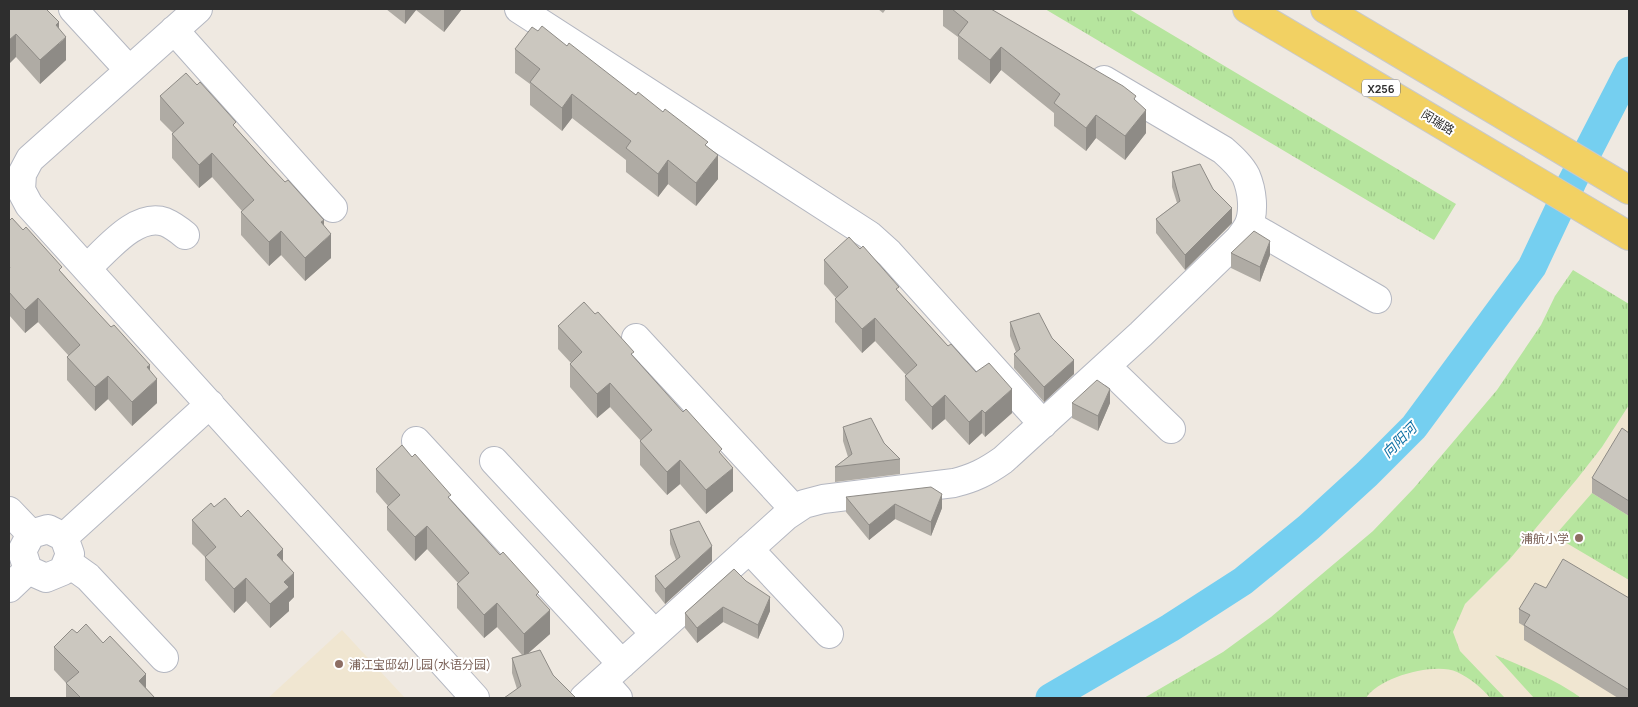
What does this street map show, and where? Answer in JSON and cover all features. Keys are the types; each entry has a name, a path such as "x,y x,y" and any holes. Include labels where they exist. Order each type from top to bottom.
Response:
{"main road":[{"name":"闵瑞路","path":"1247,9 1624,233"},
{"path":"1325,9 1629,190"}],"lane":[{"path":"73,9 129,70"},
{"path":"198,9 30,159 16,176 21,190 29,204 475,698"},
{"path":"518,9 869,235 889,253 1043,424"},
{"path":"174,30 333,208"},
{"path":"416,441 607,685 655,634 786,516 804,504 823,499 954,483 984,473 1003,460 1240,239 1249,225 1252,211 1251,193 1246,176 1236,161 1223,150 1085,70"},
{"path":"87,268 128,230 139,223 151,220 164,222 185,235"},
{"path":"1249,225 1377,299"},
{"path":"636,338 795,510"},
{"path":"1106,366 1171,429"},
{"path":"164,658 88,577 65,549 48,529 31,534 22,551 18,579 46,578 63,571 65,549 210,404"},
{"path":"494,461 655,634"},
{"path":"9,511 31,534"},
{"path":"750,549 829,634"}],"shaded area":[{"name":"浦航小学","path":"1629,405 1629,698 1351,698 1465,604 1509,560 1602,447"},
{"name":"浦江宝邸幼儿园(水语分园)","path":"342,630 405,698 268,698"}],"green space":[{"path":"1045,9 1129,9 1456,204 1434,240"},
{"path":"1573,270 1629,304 1629,405 1602,447 1577,479 1509,560 1465,604 1453,632 1460,651 1505,698 1490,698 1462,674 1447,669 1435,669 1408,673 1395,678 1373,690 1366,698 1144,698 1223,652 1271,617 1373,531 1414,488 1497,390 1541,325 1555,296"},
{"path":"1592,493 1629,516 1629,580 1558,538 1557,533"},
{"path":"1495,655 1550,679 1581,698 1534,698"}],"building":[{"path":"9,9 46,9 59,22 56,25 66,37 40,60 16,34 9,40"},
{"path":"952,9 991,9 1123,86 1136,96 1134,99 1146,110 1125,136 1096,115 1086,128 1054,103 1060,94 1001,47 990,60 958,35 968,22"},
{"path":"542,26 567,46 569,43 636,95 638,92 663,112 665,109 708,142 705,145 718,155 696,183 668,160 658,174 626,148 631,141 572,94 562,108 530,82 540,69 515,49 532,27 538,31"},
{"path":"186,73 197,85 200,82 236,122 233,125 268,164 285,182 288,180 324,220 321,222 331,234 305,258 281,231 269,242 241,212 254,200 212,153 199,165 172,134 184,123 160,96"},
{"path":"1200,164 1213,189 1232,208 1185,255 1156,219 1180,201 1172,172"},
{"path":"12,218 23,230 26,227 62,267 59,270 76,289 111,327 114,325 150,365 147,367 157,379 132,402 108,376 95,387 67,357 80,345 38,298 25,310 9,292 9,221"},
{"path":"1254,231 1270,241 1260,267 1231,253"},
{"path":"849,237 860,249 863,246 899,287 896,289 948,346 951,344 976,372 989,363 1012,389 985,413 982,410 969,422 945,395 932,407 905,376 917,365 875,318 862,329 835,299 848,287 824,260"},
{"path":"584,302 595,314 598,312 634,352 631,354 683,412 686,409 722,449 719,452 733,468 706,490 680,460 667,472 640,441 652,430 610,383 597,394 570,364 582,352 558,326"},
{"path":"1039,313 1052,338 1074,360 1044,387 1014,354 1020,349 1010,322"},
{"path":"1097,380 1110,389 1098,416 1072,403"},
{"path":"871,418 884,443 900,459 835,467 852,454 843,427"},
{"path":"1622,428 1629,433 1629,501 1592,478"},
{"path":"402,445 412,457 415,454 451,495 448,497 500,555 503,552 539,592 536,595 550,610 524,634 497,603 484,615 457,584 469,573 427,526 415,537 387,507 400,495 376,469"},
{"path":"931,487 942,494 931,522 895,504 869,525 846,497"},
{"path":"225,498 241,517 248,510 283,549 277,555 294,573 284,582 289,587 270,604 246,578 234,589 205,557 216,547 192,520 211,503 214,507"},
{"path":"699,521 712,546 665,589 655,576 680,557 670,530"},
{"path":"1563,559 1629,598 1629,690 1524,625 1530,615 1519,609 1535,583 1546,588"},
{"path":"734,569 746,581 770,597 758,625 723,607 697,628 685,613"},
{"path":"86,624 103,643 110,636 146,674 139,681 155,698 81,698 66,683 79,672 54,647 72,629 77,633"},
{"path":"540,650 553,675 576,698 504,698 521,686 512,658"}],"waterway":[{"name":"向阳河","path":"1050,698 1170,628 1243,581 1309,527 1367,474 1414,427 1532,267 1572,182 1629,71"}],"place":[{"name":"浦航小学","path":"1579,538"},
{"name":"浦江宝邸幼儿园(水语分园)","path":"339,664"}]}
